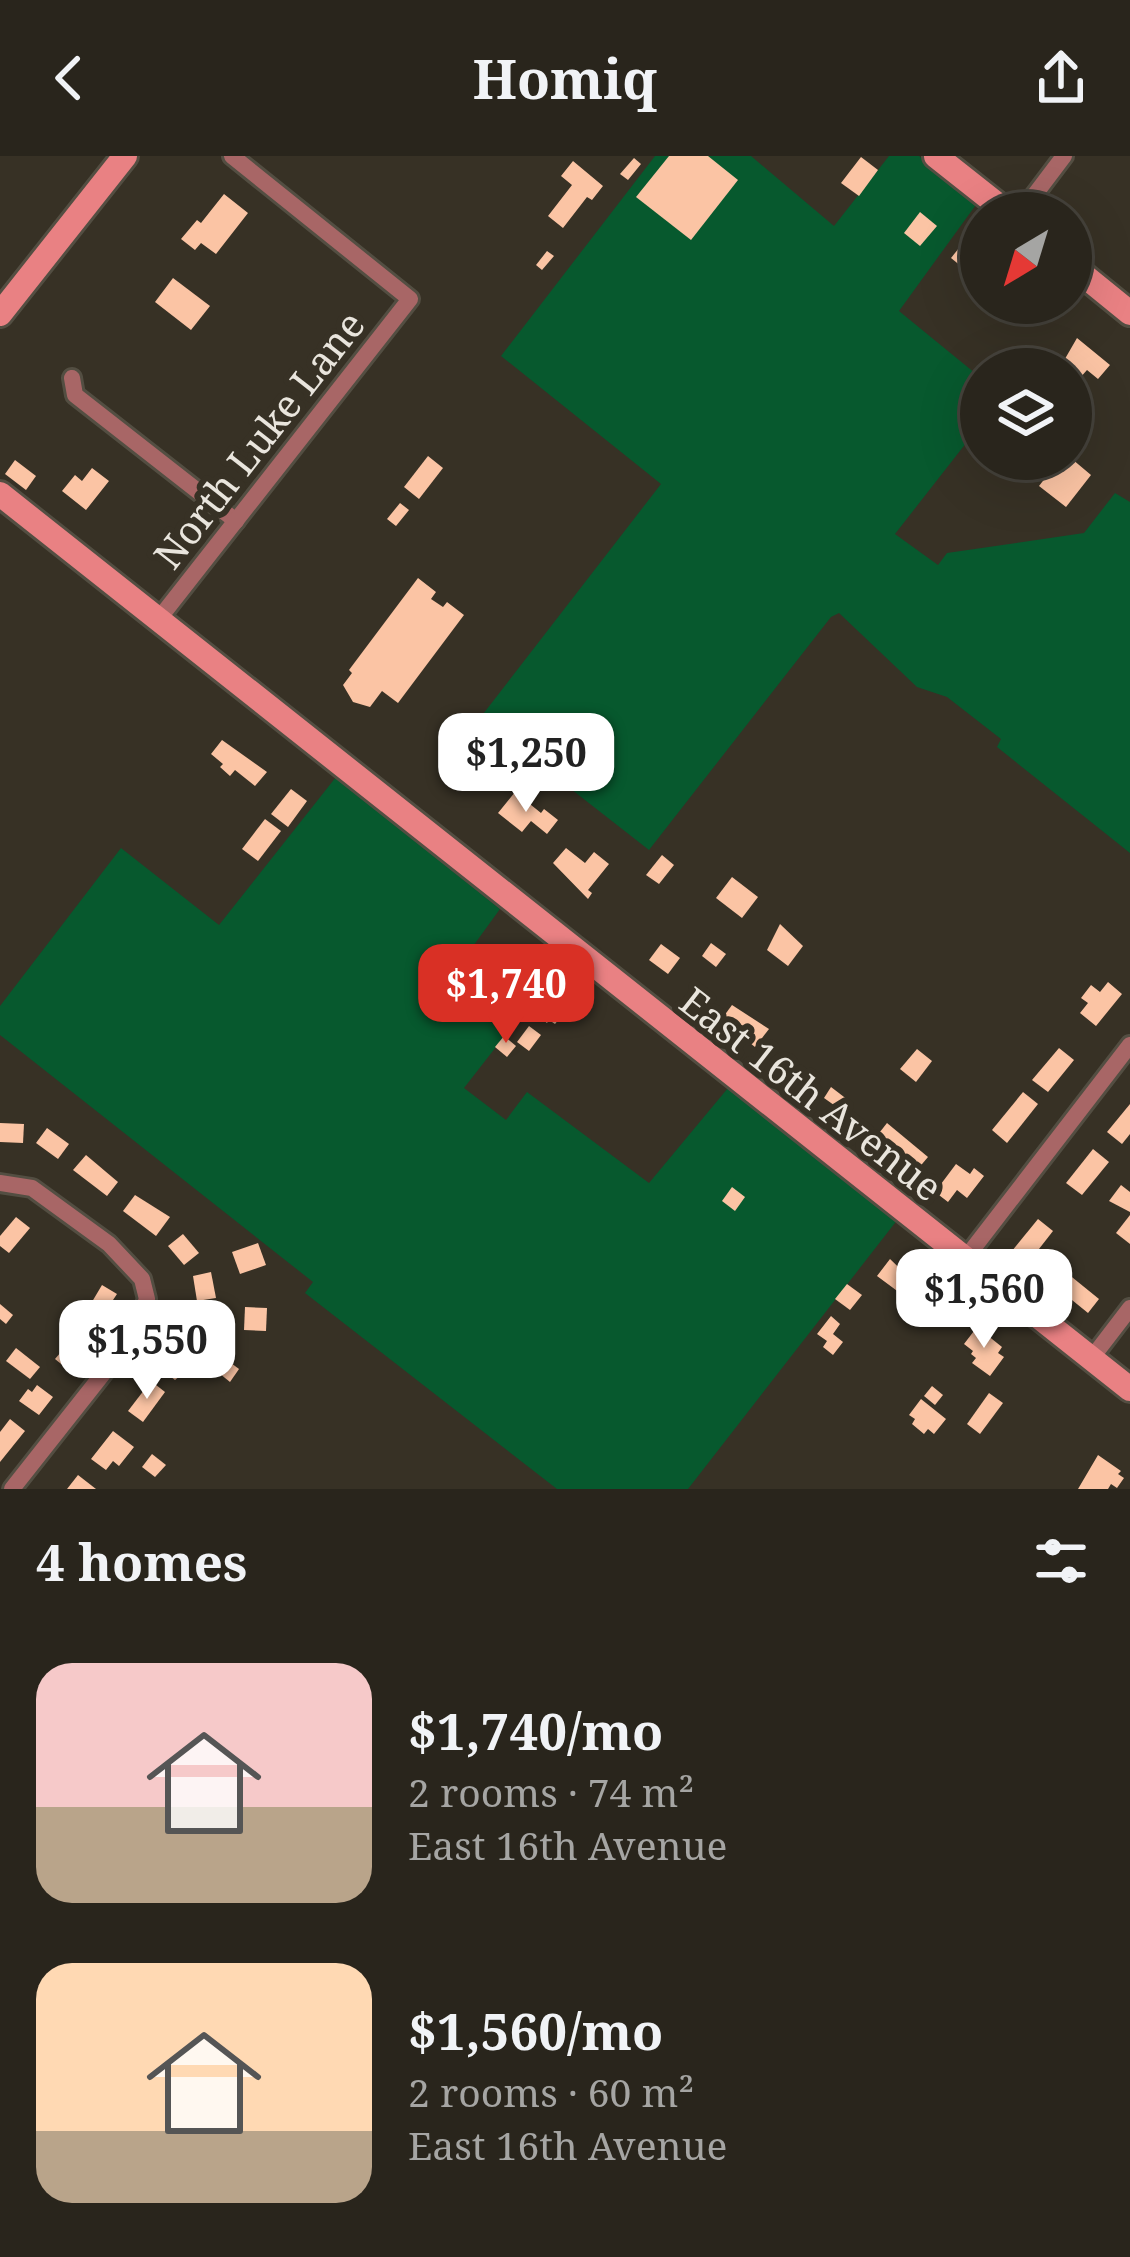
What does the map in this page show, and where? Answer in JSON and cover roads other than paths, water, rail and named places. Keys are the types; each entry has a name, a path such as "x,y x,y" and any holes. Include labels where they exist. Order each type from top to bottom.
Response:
{"street":[{"path":"0,314 125,156"},
{"name":"North Luke Lane","path":"158,620 410,299 232,156"},
{"path":"936,156 981,192"},
{"path":"1037,192 1064,156"},
{"path":"1092,282 1130,313"},
{"path":"72,378 75,395 236,521"},
{"name":"East 16th Avenue","path":"0,494 1130,1389"},
{"path":"965,1259 1130,1045"},
{"path":"0,1183 32,1188 96,1234 142,1279 147,1299 133,1337 12,1489"},
{"path":"1091,1359 1130,1309"}]}
